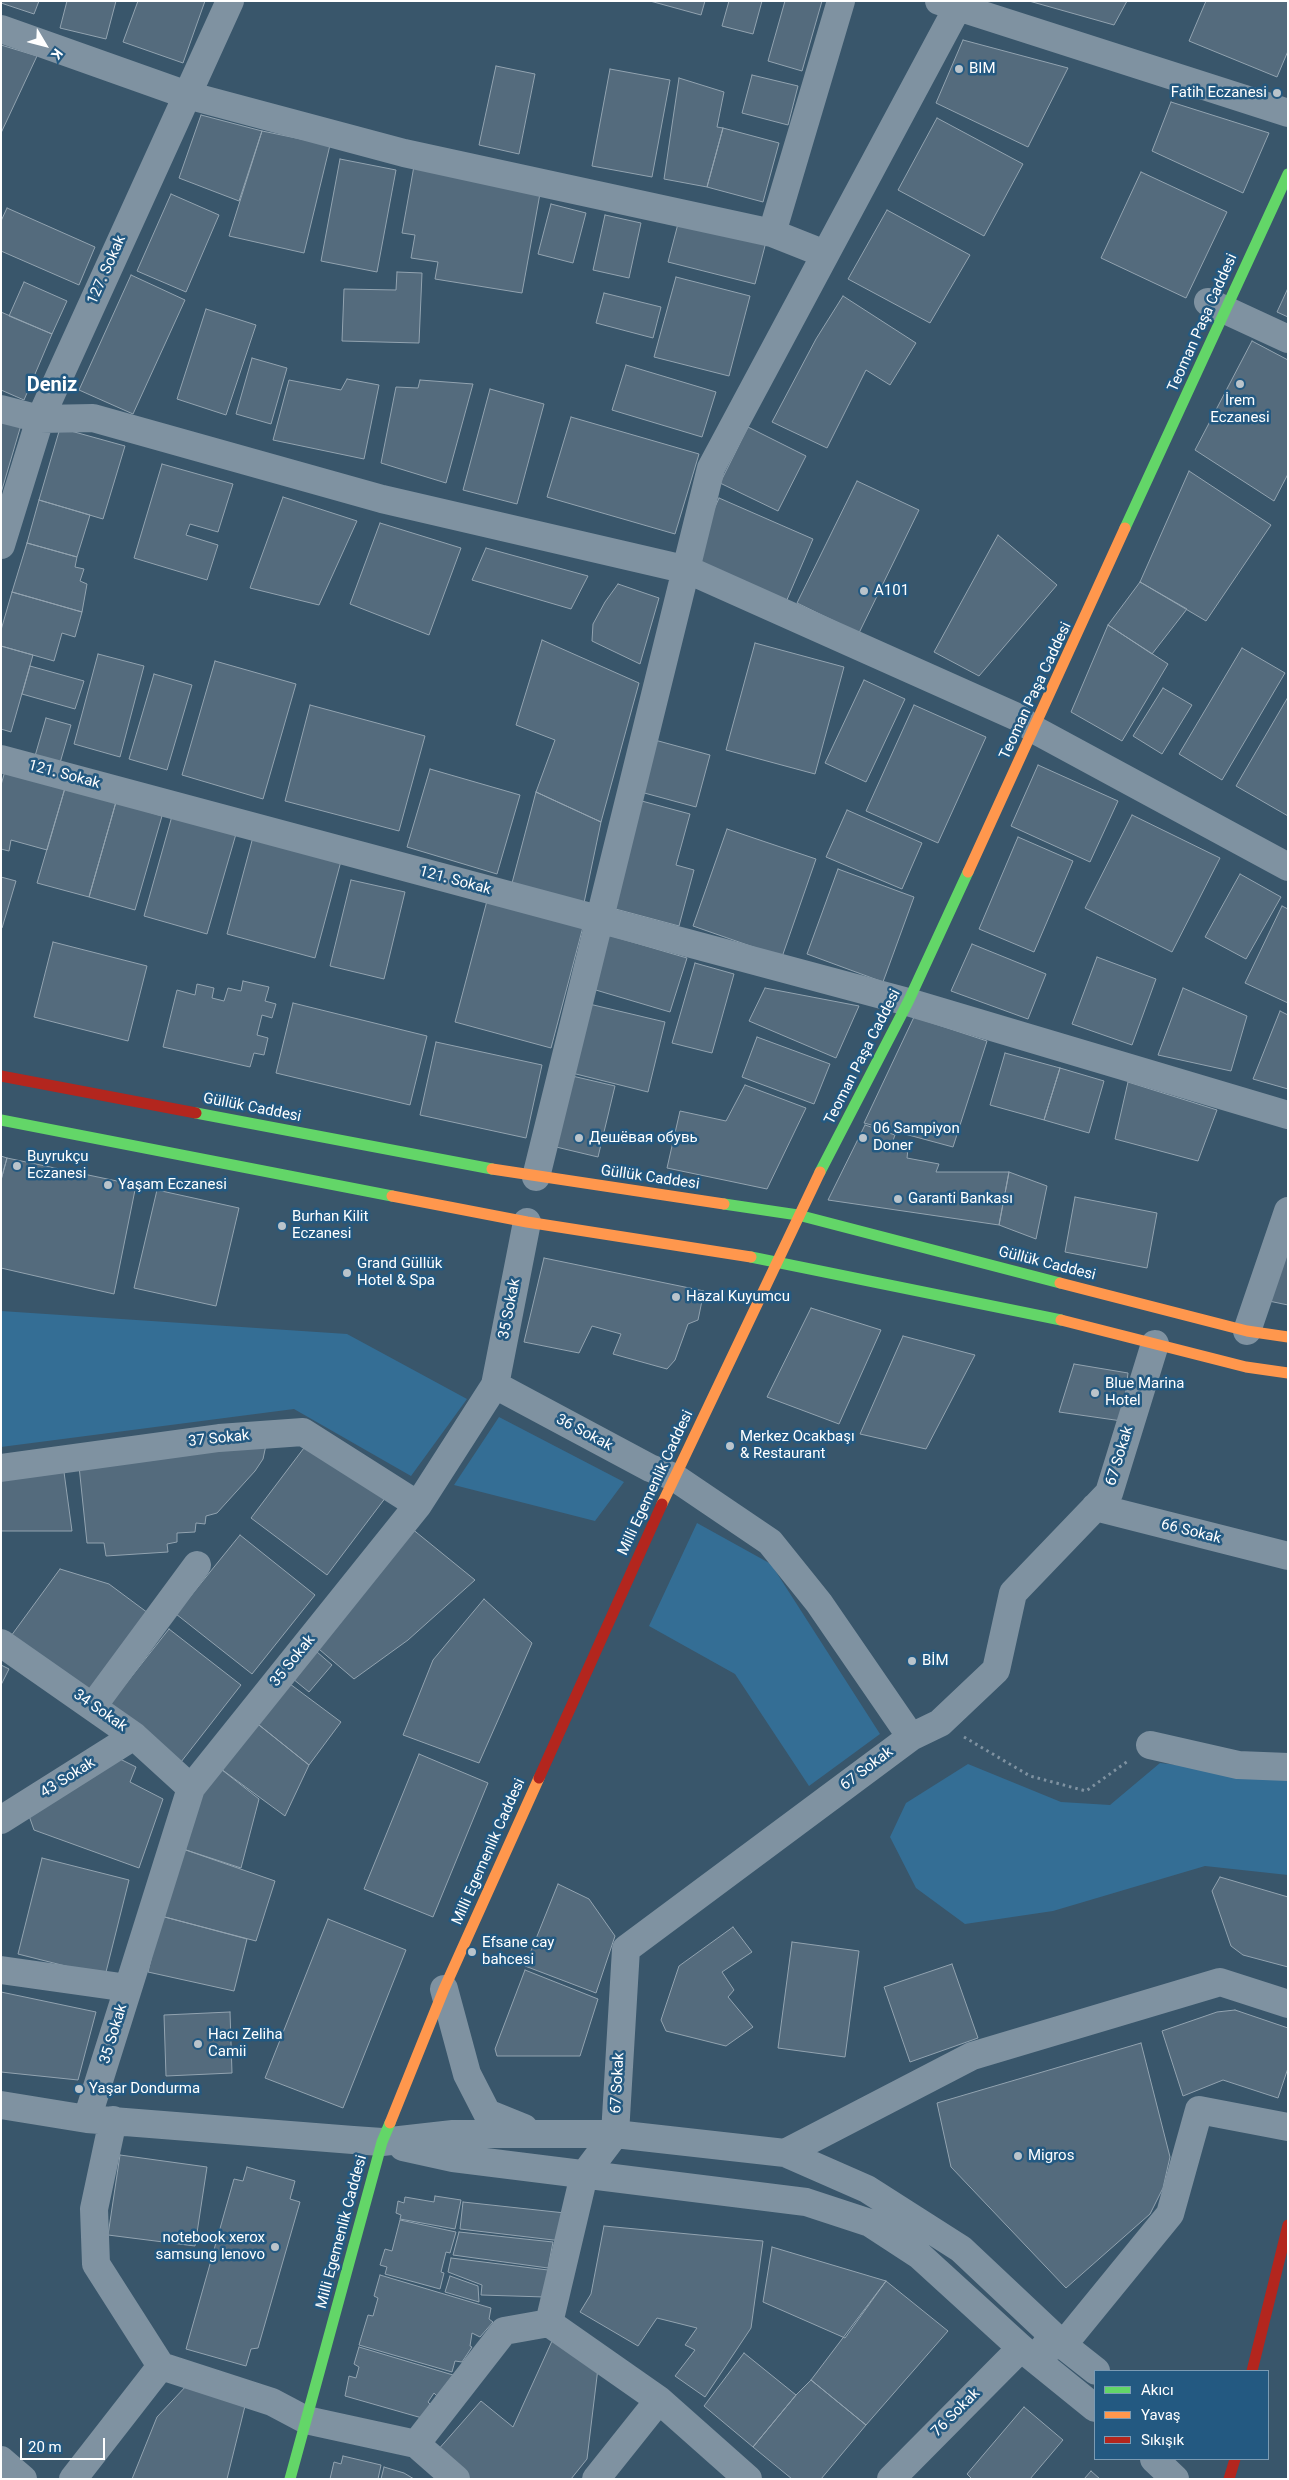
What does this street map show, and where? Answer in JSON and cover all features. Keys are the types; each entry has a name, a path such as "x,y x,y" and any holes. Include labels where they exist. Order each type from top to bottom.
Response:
{"main road":[{"name":"Teoman Paşa Caddesi","path":"776,1261 908,1002 1035,730 1217,305 1288,174"},
{"name":"Güllük Caddesi","path":"1,1076 536,1178 798,1215 1247,1331 1288,1337"},
{"path":"1,1120 527,1222 776,1261 1045,1316 1246,1367 1288,1373"},
{"name":"Milli Egemenlik Caddesi","path":"290,2479 382,2142 444,1989 674,1477 776,1261"},
{"path":"1252,2370 1288,2225"},
{"path":"1229,2479 1236,2460"}],"street":[{"name":"127. Sokak","path":"1,545 40,419 230,1"},
{"path":"772,233 841,1"},
{"path":"536,1178 688,570 711,468 825,254 952,3 1288,113"},
{"path":"1,29 187,95 404,153 772,233 825,254"},
{"path":"1217,305 1288,339"},
{"path":"1,409 40,419 93,418 382,499 688,570 1017,717 1035,730 1287,865"},
{"name":"121. Sokak","path":"1,759 908,1002 1288,1115"},
{"path":"1247,1331 1288,1211"},
{"name":"35 Sokak","path":"161,2366 96,2264 94,2209 100,2119 128,1988 191,1788 418,1505 495,1386 527,1222"},
{"name":"67 Sokak","path":"584,2174 615,2134 626,1950 910,1737 940,1723 996,1670 1013,1593 1109,1493 1154,1344"},
{"name":"36 Sokak","path":"495,1386 650,1468 674,1477 770,1542 819,1603 910,1737"},
{"name":"37 Sokak","path":"1,1468 219,1438 303,1432 418,1505"},
{"name":"66 Sokak","path":"1095,1507 1288,1556"},
{"path":"93,1706 196,1565"},
{"name":"34 Sokak","path":"1,1643 134,1736 191,1788"},
{"name":"43 Sokak","path":"1,1820 134,1736"},
{"path":"1150,1745 1238,1765 1288,1767"},
{"path":"1,1970 128,1988"},
{"path":"785,2153 972,2056 1211,1984 1220,1982 1288,2004"},
{"path":"444,1989 467,2074 487,2113 537,2134"},
{"path":"1,2105 100,2119 382,2142 454,2158 806,2202 870,2223 919,2255 1021,2348 1094,2407"},
{"path":"1021,2348 1063,2345 1170,2214 1199,2110 1288,2127"},
{"path":"382,2142 453,2134 615,2134 785,2153 867,2189 961,2249 1063,2345 1095,2370"},
{"path":"549,2323 584,2174"},
{"path":"416,2444 504,2331 549,2323 659,2400 748,2479"},
{"name":"76 Sokak","path":"892,2479 1021,2348"},
{"path":"73,2479 161,2366 272,2402 306,2420 416,2444 456,2479"},
{"path":"596,2479 659,2400"},
{"path":"1,2460 23,2479"},
{"path":"1155,2460 1175,2479"}],"path":[{"path":"940,1723 1030,1776 1086,1791 1150,1745"}],"shaded area":[{"path":"1,1311 347,1334 467,1399 411,1476 294,1409 1,1447"},
{"path":"499,1417 624,1482 595,1521 454,1485"},
{"path":"697,1523 771,1564 880,1734 809,1786 735,1674 649,1626"},
{"path":"1160,1763 1288,1778 1288,1875 1205,1866 1053,1911 965,1924 916,1888 890,1837 906,1803 968,1764 1061,1802 1110,1805"}],"building":[{"path":"1,1 39,1 34,14 1,3"},
{"path":"67,1 116,1 106,39 60,28"},
{"path":"138,1 205,1 183,63 123,42"},
{"path":"650,1 705,1 701,15"},
{"path":"729,1 762,1 753,34 722,26"},
{"path":"785,1 822,1 802,71 768,61"},
{"path":"1029,1 1127,1 1114,25"},
{"path":"1206,1 1288,1 1288,51 1277,77 1189,41"},
{"path":"963,40 1068,68 1028,147 936,103"},
{"path":"1,45 37,56 1,133"},
{"path":"496,66 535,74 519,154 479,145"},
{"path":"610,69 670,80 652,177 592,166"},
{"path":"752,75 798,86 788,125 742,113"},
{"path":"679,78 724,92 717,127 723,128 707,187 664,179"},
{"path":"1171,102 1269,133 1243,193 1152,151"},
{"path":"201,115 262,131 239,201 179,178"},
{"path":"937,118 1023,164 984,236 898,190"},
{"path":"723,128 779,143 763,202 707,187"},
{"path":"262,131 330,145 304,253 229,236"},
{"path":"340,159 396,170 377,272 321,261"},
{"path":"414,166 541,188 522,293 435,279 438,262 411,258 415,235 402,233"},
{"path":"1141,172 1227,212 1186,298 1101,258"},
{"path":"171,194 219,215 186,292 137,271"},
{"path":"551,204 586,213 573,263 538,254"},
{"path":"7,208 95,247 79,285 1,251 1,221"},
{"path":"887,210 970,255 930,323 848,279"},
{"path":"605,215 641,223 629,278 593,270"},
{"path":"679,220 766,242 755,284 668,262"},
{"path":"397,272 422,273 419,343 342,341 344,289 396,290"},
{"path":"131,275 185,300 133,414 79,390"},
{"path":"676,277 750,296 729,376 654,357"},
{"path":"24,282 67,301 52,334 9,316"},
{"path":"1288,288 1288,317 1277,312"},
{"path":"604,293 661,307 653,338 596,323"},
{"path":"843,296 916,343 890,385 866,370 827,448 772,422 816,339"},
{"path":"206,309 256,325 226,415 177,399"},
{"path":"1,312 52,334 24,400 1,390"},
{"path":"1252,341 1288,360 1288,474 1274,501 1195,450"},
{"path":"252,358 287,368 271,424 236,414"},
{"path":"626,365 716,392 702,437 612,410"},
{"path":"347,379 379,385 364,459 273,440 289,380 341,390"},
{"path":"420,380 473,384 446,483 381,463 396,387 418,388"},
{"path":"490,389 544,404 517,504 463,490"},
{"path":"571,417 699,454 675,534 547,497"},
{"path":"1,419 21,425 1,493"},
{"path":"748,427 806,456 778,511 720,483"},
{"path":"60,428 125,446 103,519 39,500"},
{"path":"162,464 233,484 218,532 190,524 186,535 218,545 207,580 134,558"},
{"path":"1189,471 1271,525 1206,621 1140,582"},
{"path":"857,481 919,510 859,633 797,603"},
{"path":"283,497 357,521 319,605 250,588"},
{"path":"719,498 813,539 786,602 691,561"},
{"path":"39,500 90,515 77,557 27,543"},
{"path":"380,523 461,548 429,635 350,604"},
{"path":"998,535 1057,585 979,676 934,652"},
{"path":"27,543 77,557 75,567 84,569 80,581 87,584 82,612 12,592"},
{"path":"486,548 588,576 571,609 472,580"},
{"path":"1140,582 1187,609 1152,654 1108,625"},
{"path":"618,584 659,598 640,664 592,641 593,624"},
{"path":"12,592 82,612 75,637 62,633 54,661 1,646 1,630"},
{"path":"1108,625 1168,664 1122,741 1071,712"},
{"path":"542,640 639,683 601,822 536,792 555,740 516,725"},
{"path":"755,643 844,667 815,774 726,750"},
{"path":"1,646 33,655 11,732 1,729"},
{"path":"1242,648 1285,673 1222,780 1179,754"},
{"path":"98,654 144,666 120,757 74,744"},
{"path":"215,661 296,684 263,799 182,775"},
{"path":"30,666 84,681 75,709 22,694"},
{"path":"154,674 192,685 167,770 129,759"},
{"path":"864,680 905,699 866,782 825,763"},
{"path":"1163,688 1192,705 1162,754 1133,736"},
{"path":"1288,697 1288,816 1236,786"},
{"path":"310,705 425,736 399,831 285,801"},
{"path":"914,705 986,737 938,843 866,811"},
{"path":"46,718 71,725 60,763 35,756"},
{"path":"651,739 710,755 696,807 637,791"},
{"path":"1038,765 1118,801 1090,862 1011,826"},
{"path":"430,769 520,795 497,874 407,847"},
{"path":"5,771 65,788 47,850 11,840 9,851 1,849 1,785"},
{"path":"65,788 116,802 89,897 37,883"},
{"path":"536,792 601,822 584,903 512,883"},
{"path":"638,800 690,814 676,865 694,870 679,926 608,907"},
{"path":"116,802 162,816 135,910 89,897"},
{"path":"847,810 922,843 902,889 826,857"},
{"path":"1132,815 1220,858 1172,952 1085,908"},
{"path":"172,816 236,834 207,934 144,916"},
{"path":"727,829 816,859 782,957 693,926"},
{"path":"253,837 341,861 315,958 227,934"},
{"path":"1018,837 1073,861 1034,952 979,929"},
{"path":"838,869 914,897 883,982 807,954"},
{"path":"1240,874 1281,897 1246,959 1205,937"},
{"path":"1,877 16,881 2,928 1,927"},
{"path":"351,880 405,892 384,979 330,966"},
{"path":"488,897 584,923 551,1048 455,1022"},
{"path":"1282,906 1288,909 1288,1003 1245,983"},
{"path":"605,934 687,958 670,1012 589,988"},
{"path":"53,942 147,966 128,1041 34,1017"},
{"path":"972,944 1046,974 1028,1019 951,991"},
{"path":"1097,957 1156,979 1132,1045 1072,1024"},
{"path":"695,963 734,974 712,1053 672,1043"},
{"path":"243,981 269,987 265,1001 276,1004 272,1018 262,1015 257,1035 268,1038 264,1055 254,1053 250,1067 163,1047 177,990 195,995 197,984 214,988 212,998 224,1001 228,988 241,991"},
{"path":"765,988 859,1006 836,1058 749,1021"},
{"path":"1183,988 1247,1016 1231,1071 1158,1055"},
{"path":"293,1003 427,1036 410,1105 276,1073"},
{"path":"585,1003 665,1022 648,1092 568,1072"},
{"path":"1280,1011 1288,1015 1288,1089 1253,1079"},
{"path":"914,1017 987,1041 953,1147 864,1123"},
{"path":"757,1037 830,1064 814,1104 742,1077"},
{"path":"436,1042 542,1065 526,1138 420,1115"},
{"path":"1005,1053 1060,1068 1044,1120 990,1105"},
{"path":"1060,1068 1104,1081 1089,1133 1044,1120"},
{"path":"568,1075 615,1086 598,1157 552,1146"},
{"path":"1128,1082 1217,1110 1198,1161 1115,1139"},
{"path":"745,1085 806,1108 767,1189 667,1168 680,1111 726,1121"},
{"path":"865,1125 895,1135 891,1146 908,1149 907,1158 939,1164 936,1172 1009,1172 999,1225 828,1200"},
{"path":"1,1156 7,1158 1,1180"},
{"path":"7,1158 136,1185 114,1294 1,1268 1,1180"},
{"path":"1009,1172 1047,1186 1036,1239 999,1225"},
{"path":"157,1190 239,1208 216,1306 134,1288"},
{"path":"1075,1197 1157,1213 1147,1268 1065,1252"},
{"path":"1288,1231 1288,1305 1264,1300"},
{"path":"544,1258 704,1291 698,1320 688,1324 675,1360 667,1369 613,1354 621,1334 592,1326 579,1353 524,1342"},
{"path":"811,1308 881,1330 839,1424 767,1397"},
{"path":"903,1336 975,1355 926,1449 860,1434"},
{"name":"Blue Marina Hotel","path":"1074,1364 1128,1373 1122,1421 1059,1412"},
{"path":"310,1440 386,1497 327,1575 251,1518"},
{"path":"266,1445 263,1459 255,1471 217,1513 206,1516 205,1524 196,1523 195,1532 177,1533 177,1542 167,1544 168,1552 106,1556 104,1543 87,1543 79,1466"},
{"path":"64,1472 72,1531 1,1531 1,1480"},
{"path":"411,1528 475,1580 408,1640 354,1679 313,1644"},
{"path":"240,1535 315,1595 252,1674 176,1614"},
{"path":"60,1569 109,1584 148,1613 91,1691 11,1636"},
{"path":"484,1599 532,1643 479,1763 403,1735 433,1660"},
{"path":"169,1629 241,1685 181,1762 109,1705"},
{"path":"309,1645 332,1665 309,1692 287,1674"},
{"path":"1,1665 9,1669 1,1685"},
{"path":"286,1681 341,1722 309,1765 254,1721"},
{"path":"254,1721 309,1765 285,1816 217,1766"},
{"path":"419,1754 488,1783 433,1917 364,1889"},
{"path":"114,1756 136,1767 130,1782 163,1799 139,1868 34,1830 27,1810"},
{"path":"217,1766 259,1799 241,1868 180,1848 197,1793"},
{"path":"180,1848 275,1881 256,1941 161,1916"},
{"path":"42,1858 129,1880 105,1976 18,1954"},
{"path":"1220,1877 1288,1897 1288,1967 1243,1955 1231,1946 1212,1891"},
{"path":"558,1884 589,1899 615,1936 596,1993 525,1966"},
{"path":"161,1916 247,1939 234,1991 148,1972"},
{"path":"328,1919 406,1950 343,2108 265,2078"},
{"path":"733,1927 752,1952 722,1972 734,1990 728,1997 753,2027 726,2046 666,2031 661,2020 679,1966"},
{"path":"792,1942 859,1951 845,2057 778,2048"},
{"path":"952,1964 978,2038 910,2062 884,1987"},
{"path":"525,1970 598,1999 580,2056 497,2056 495,2049"},
{"path":"1,1992 96,2012 78,2080 1,2072"},
{"path":"1235,2010 1288,2028 1288,2068 1278,2098 1223,2080 1183,2096 1162,2031 1217,2012"},
{"name":"Hacı Zeliha Camii","path":"230,2012 232,2073 166,2076 164,2015"},
{"path":"1141,2043 1170,2157 1163,2188 1150,2214 1066,2288 951,2167 937,2103"},
{"path":"120,2155 207,2167 195,2246 108,2235"},
{"path":"247,2167 295,2181 290,2199 300,2202 258,2348 251,2349 246,2366 186,2349 234,2179 243,2181"},
{"path":"435,2196 461,2200 455,2229 400,2219 401,2215 396,2213 398,2201 404,2203 405,2197 434,2202"},
{"path":"463,2202 565,2213 562,2241 460,2229"},
{"path":"400,2220 456,2232 450,2253 446,2252 441,2272 444,2273 440,2289 385,2274 387,2267 380,2265 385,2249 392,2251"},
{"path":"604,2226 763,2241 751,2328 705,2397 675,2376 695,2350 685,2345 697,2328 657,2318 638,2346 580,2312 591,2294"},
{"path":"459,2232 553,2242 548,2268 453,2255"},
{"path":"772,2247 886,2281 845,2338 763,2302"},
{"path":"451,2258 548,2270 545,2297 481,2295 482,2285 448,2272"},
{"path":"380,2275 491,2308 489,2319 493,2322 480,2337 472,2333 470,2346 472,2347 462,2362 455,2361 452,2372 359,2345 368,2315 373,2316 378,2298 374,2296"},
{"path":"450,2276 478,2286 479,2302 445,2292"},
{"path":"886,2281 948,2331 866,2425 811,2380"},
{"path":"552,2341 598,2368 587,2459 571,2479 470,2479 437,2451 481,2401 513,2427"},
{"path":"359,2347 453,2375 437,2396 434,2393 428,2402 431,2405 422,2418 345,2396 349,2376 356,2378 359,2367 354,2364"},
{"path":"744,2353 796,2395 753,2447 704,2406"},
{"path":"811,2380 866,2425 821,2479 792,2479 753,2447 796,2395"},
{"path":"188,2384 245,2406 227,2479 132,2479 157,2417"},
{"path":"1024,2407 1063,2440 1030,2479 972,2479 967,2474"},
{"path":"343,2456 381,2465 378,2479 330,2479 334,2462 341,2464"},
{"path":"384,2467 404,2473 414,2479 381,2479"},
{"path":"1091,2471 1100,2479 1084,2479"}],"traffic: fast":[{"path":"1125,528 1288,174"},
{"path":"820,1172 908,1002 968,872"},
{"path":"196,1113 492,1169"},
{"path":"1,1120 392,1196"},
{"path":"724,1204 798,1215 1060,1283"},
{"path":"751,1257 1061,1320"},
{"path":"290,2479 382,2142 390,2123"}],"traffic: slow":[{"path":"968,872 1125,528"},
{"path":"492,1169 724,1204"},
{"path":"662,1504 820,1172"},
{"path":"392,1196 527,1222 751,1257"},
{"path":"1060,1283 1247,1331 1288,1337"},
{"path":"1061,1320 1246,1367 1288,1373"},
{"path":"390,2123 444,1989 539,1778"}],"traffic: jam":[{"path":"1,1076 196,1113"},
{"path":"539,1778 662,1504"},
{"path":"1252,2370 1288,2225"},
{"path":"1229,2479 1235,2460"}],"place":[{"name":"BIM","path":"959,69"},
{"name":"Fatih Eczanesi","path":"1277,93"},
{"name":"İrem Eczanesi","path":"1240,384"},
{"name":"A101","path":"864,591"},
{"name":"Дешёвая обувь","path":"579,1138"},
{"name":"06 Sampiyon Doner","path":"863,1138"},
{"name":"Buyrukçu Eczanesi","path":"17,1166"},
{"name":"Yaşam Eczanesi","path":"108,1185"},
{"name":"Garanti Bankası","path":"898,1199"},
{"name":"Burhan Kilit Eczanesi","path":"282,1226"},
{"name":"Grand Güllük Hotel & Spa","path":"347,1273"},
{"name":"Hazal Kuyumcu","path":"676,1297"},
{"name":"Blue Marina Hotel","path":"1095,1393"},
{"name":"Merkez Ocakbaşı & Restaurant","path":"730,1446"},
{"name":"BİM","path":"912,1661"},
{"name":"Efsane cay bahcesi","path":"472,1952"},
{"name":"Hacı Zeliha Camii","path":"198,2044"},
{"name":"Yaşar Dondurma","path":"79,2089"},
{"name":"Migros","path":"1018,2156"},
{"name":"notebook xerox samsung lenovo","path":"275,2247"}],"district":[{"name":"Deniz","path":"52,386"}]}
